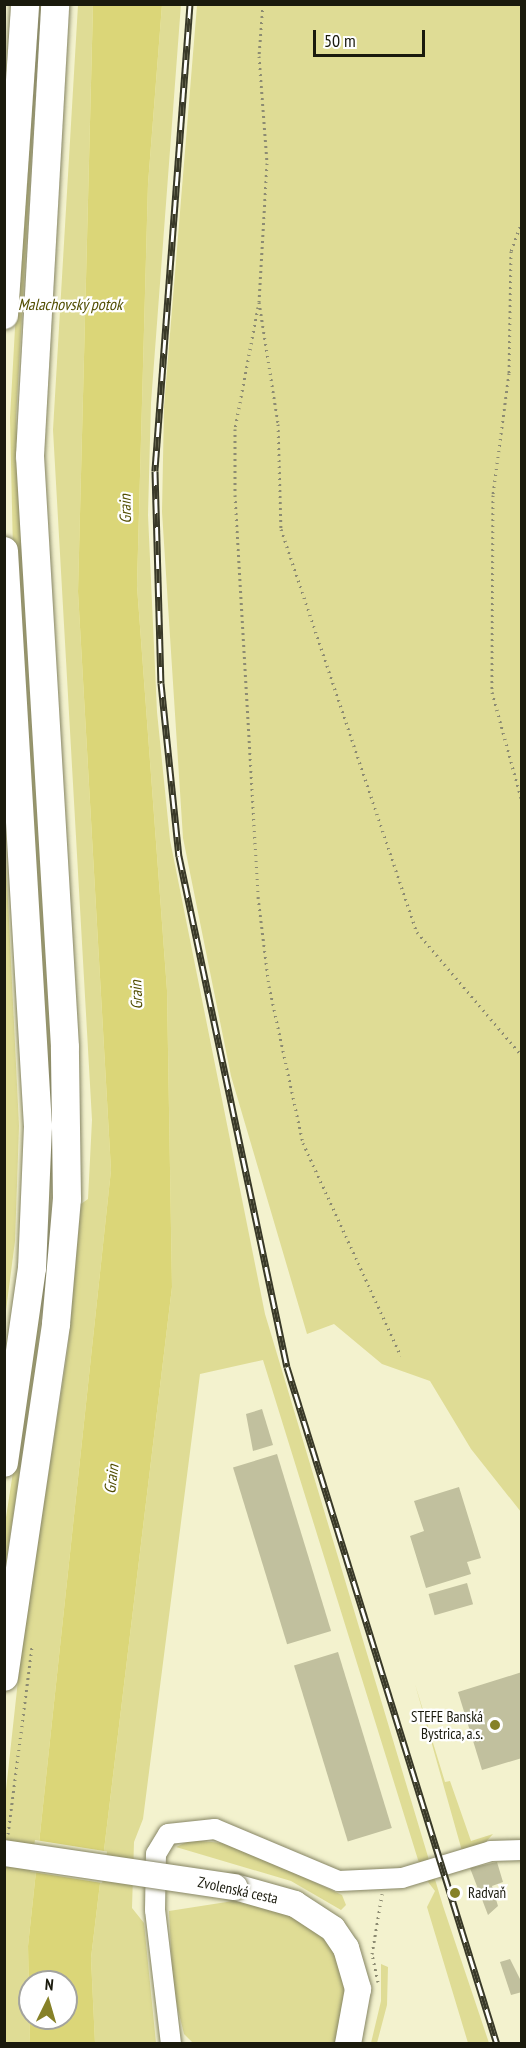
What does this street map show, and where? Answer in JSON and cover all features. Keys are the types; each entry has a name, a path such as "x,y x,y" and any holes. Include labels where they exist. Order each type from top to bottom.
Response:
{"highway":[{"path":"5,307 25,4"},
{"path":"4,1677 56,1324 67,1199 66,1047 30,456 35,304 55,4"},
{"path":"4,551 36,1047 36,1196 26,1323 4,1463"},
{"path":"4,1388 26,1323"}],"main road":[{"name":"Zvolenská cesta","path":"4,1853 235,1887 295,1904 333,1929 350,1958 358,1989 348,2043"}],"lane":[{"path":"171,2043 155,1910 156,1854 168,1834 197,1827 216,1829 318,1876 383,1880 491,1851 522,1850"}],"path":[{"path":"263,4 259,56 267,163 259,302 235,429 235,495 257,886 269,986 303,1143 401,1356"},
{"path":"522,221 511,251 509,373 493,495 492,692 522,802"},
{"path":"259,302 278,424 280,529 334,699 417,932 522,1056"},
{"path":"378,1987 372,1954 381,1923 383,1880"}],"shaded area":[{"path":"40,4 16,418 51,1048 52,1166 37,1356 5,1569 5,1524 31,1355 10,418 33,5"},
{"path":"93,4 78,592 111,1170 28,1946 28,1970 18,1970 18,2030 30,2030 30,2043 5,2044 5,1799 21,1653 68,1348 81,1204 88,1199 92,1120 53,430 78,5"},
{"path":"181,4 151,403 148,515 157,712 170,840 265,1314 429,1860 419,1863 263,1360 200,1374 143,1819 134,1842 132,1908 144,1923 156,2043 95,2044 91,1958 172,1287 167,990 137,586 148,184 162,5"},
{"path":"197,5 521,5 521,1512 471,1449 430,1381 382,1364 334,1324 307,1334 231,1076 183,838 162,512 164,407"},
{"path":"5,839 19,1126 15,1241 5,1318"},
{"path":"415,1684 445,1782 450,1781 471,1841 493,1834 484,1844 462,1851"},
{"path":"191,1840 232,1844 342,1895 346,1905 341,1910 291,1881 176,1847"},
{"path":"434,1876 489,2043 468,2043 427,1907 435,1891 425,1878"},
{"path":"233,1901 269,1906 315,1927 331,1945 347,1987 335,2043 193,2043 184,2034 173,1989 169,1911"},
{"path":"381,1964 388,1967 387,2005 377,2043 371,2043 381,2001"}],"water":[{"name":"Grain","path":"93,5 162,5 148,184 137,586 167,990 172,1287 91,1958 95,2043 30,2044 30,2030 78,2030 78,1970 28,1970 28,1946 111,1170 78,592"}],"pier":[{"path":"35,1840 107,1851 102,1883 30,1872"}],"building":[{"path":"262,1409 273,1445 253,1451 246,1414"},
{"path":"277,1454 331,1631 287,1644 233,1467"},
{"path":"459,1487 481,1558 467,1562 471,1574 426,1588 410,1536 424,1531 414,1501"},
{"path":"467,1583 473,1604 435,1615 429,1594"},
{"path":"338,1652 392,1828 348,1841 294,1665"},
{"name":"STEFE Banská Bystrica, a.s.","path":"522,1672 522,1758 482,1770 458,1692"},
{"path":"497,1862 503,1882 492,1886 498,1906 488,1915 470,1868"},
{"path":"510,1959 522,1983 522,1992 511,1995 500,1962"}],"waterway":[{"name":"Malachovský potok","path":"49,305 89,306"}],"railway":[{"path":"190,4 155,471 161,683 179,856 287,1367 497,2044"}],"place":[{"name":"STEFE Banská Bystrica, a.s.","path":"495,1725"},
{"name":"Radvaň","path":"455,1893"}]}
